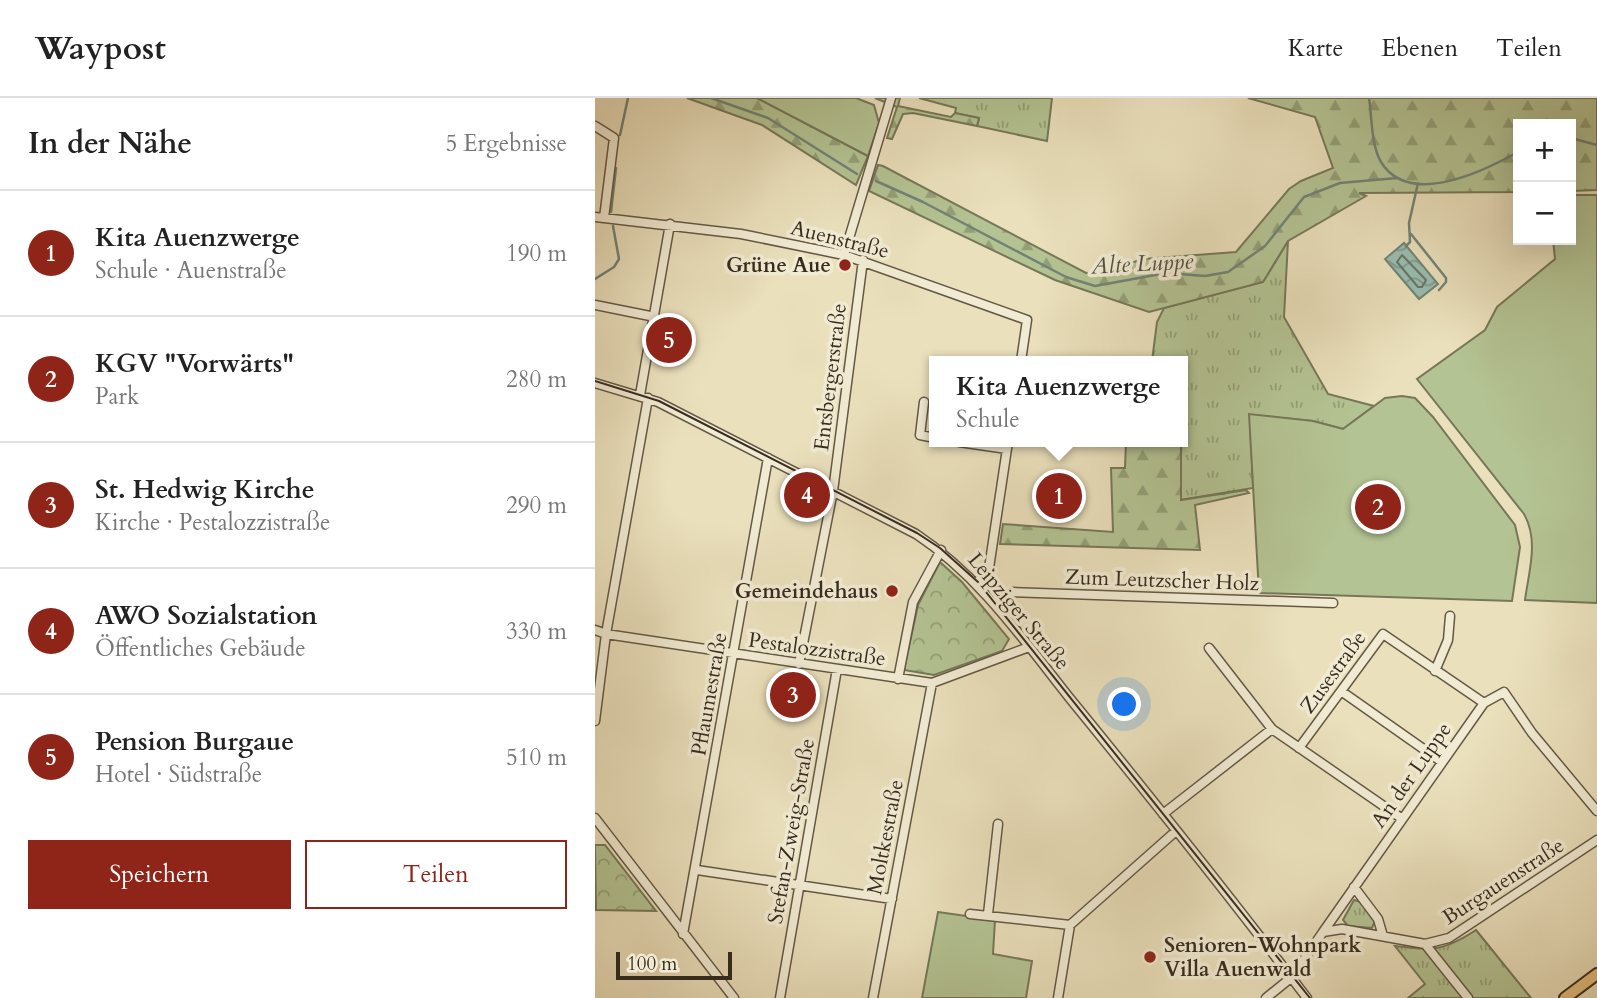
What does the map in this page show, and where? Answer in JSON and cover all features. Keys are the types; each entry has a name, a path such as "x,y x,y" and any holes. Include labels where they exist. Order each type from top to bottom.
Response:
{"main road":[{"path":"1565,998 1597,974"}],"street":[{"path":"844,255 891,98"},
{"path":"595,126 614,138 600,218"},
{"name":"Auenstraße","path":"600,218 741,234 863,260 1027,320 1021,356"},
{"path":"595,721 606,634 670,224"},
{"name":"Entsbergerstraße","path":"799,664 833,491 863,260"},
{"path":"595,305 655,317"},
{"name":"Leipziger Straße","path":"595,383 644,396 916,534 941,550 977,583 1307,998"},
{"path":"924,402 920,435 929,437"},
{"path":"977,583 989,568 1008,447"},
{"name":"Pflaumestraße","path":"683,934 697,870 768,458"},
{"path":"898,678 913,603 941,550"},
{"name":"Zum Leutzscher Holz","path":"992,603 1012,592 1333,603"},
{"path":"1435,671 1448,640 1450,616"},
{"name":"Pestalozzistraße","path":"595,630 606,634 932,683 1029,647"},
{"name":"Zusestraße","path":"1299,748 1383,634 1484,703"},
{"path":"1209,648 1272,729 1401,818"},
{"name":"Stefan-Zweig-Straße","path":"780,998 837,669"},
{"name":"Moltkestraße","path":"873,998 932,683"},
{"path":"1341,691 1442,762"},
{"name":"An der Luppe","path":"1354,887 1484,703 1504,692 1532,733 1597,811"},
{"path":"1163,814 1272,729"},
{"path":"595,818 734,998"},
{"path":"988,914 998,824"},
{"path":"1058,998 1070,925 1176,831"},
{"name":"Burgauenstraße","path":"1322,932 1342,929 1425,944 1449,938 1597,840"},
{"path":"697,870 892,899"},
{"path":"1266,998 1291,977 1354,887 1378,919 1383,936"},
{"path":"970,914 1070,925"},
{"path":"1425,944 1468,998"}],"green space":[{"path":"687,98 757,98 868,156 856,185 762,125"},
{"path":"757,98 856,98 874,105 879,123 868,156"},
{"path":"875,98 900,98 898,106 951,117 955,113 979,118 977,126 913,113 903,114 892,139 887,138 897,107"},
{"path":"919,98 1052,98 1047,141 977,126 979,118 955,113 956,108"},
{"path":"1248,98 1597,98 1597,190 1576,191 1576,119 1513,119 1513,192 1359,193 1366,196 1288,241 1263,282 1149,312 1055,280 869,191 878,165 883,166 1086,273 1107,271 1143,259 1236,252 1289,189 1333,168 1315,117"},
{"path":"1576,195 1597,195 1597,603 1525,600 1532,545 1529,524 1524,514 1417,379 1485,330 1497,307 1555,259 1554,245 1576,245"},
{"path":"1288,241 1284,317 1328,394 1374,406 1343,429 1313,421 1250,415 1253,488 1180,500 1181,447 1188,447 1188,356 1153,356 1157,322 1164,308 1263,282"},
{"path":"1385,398 1415,398 1433,417 1515,525 1520,547 1512,601 1259,593 1249,414 1313,421 1343,429"},
{"path":"1126,447 1181,447 1181,500 1246,490 1249,493 1195,505 1200,550 1000,544 1003,524 1113,532 1111,468 1125,468"},
{"path":"940,562 962,582 1009,639 1002,651 934,675 904,670 918,605"},
{"path":"595,845 605,845 656,911 596,910"},
{"path":"1354,900 1361,902 1375,921 1372,928 1348,926 1343,920"},
{"path":"938,912 995,920 993,954 1032,961 1026,998 922,998"},
{"path":"1476,930 1531,998 1408,998 1425,984 1395,946 1438,948"}],"water":[{"path":"1404,243 1438,284 1419,299 1385,259"}],"waterway":[{"path":"620,135 628,98"},
{"name":"Alte Luppe","path":"711,98 768,118 857,174"},
{"path":"1369,98 1374,139 1381,162 1394,176 1409,183 1428,184 1467,176 1513,154"},
{"path":"1576,139 1597,145"},
{"path":"611,212 616,168"},
{"name":"Alte Luppe","path":"876,181 923,202 1066,277 1095,286 1166,273 1205,276 1228,272 1265,246 1304,197 1340,183 1397,178"},
{"path":"1406,246 1410,242 1409,223 1418,183"},
{"path":"595,279 614,267 619,259 613,226"},
{"path":"1411,234 1446,278 1439,290"}],"tram line":[{"path":"595,381 659,401 917,533 940,548 978,582 1310,998"}],"place":[{"name":"Grüne Aue","path":"845,265"},
{"name":"Pension Burgaue","path":"669,340"},
{"name":"AWO Sozialstation","path":"807,495"},
{"name":"Kita Auenzwerge","path":"1059,496"},
{"name":"KGV \"Vorwärts\"","path":"1378,507"},
{"name":"Gemeindehaus","path":"892,591"},
{"name":"St. Hedwig Kirche","path":"793,695"},
{"name":"Senioren-Wohnpark Villa Auenwald","path":"1150,957"}]}
